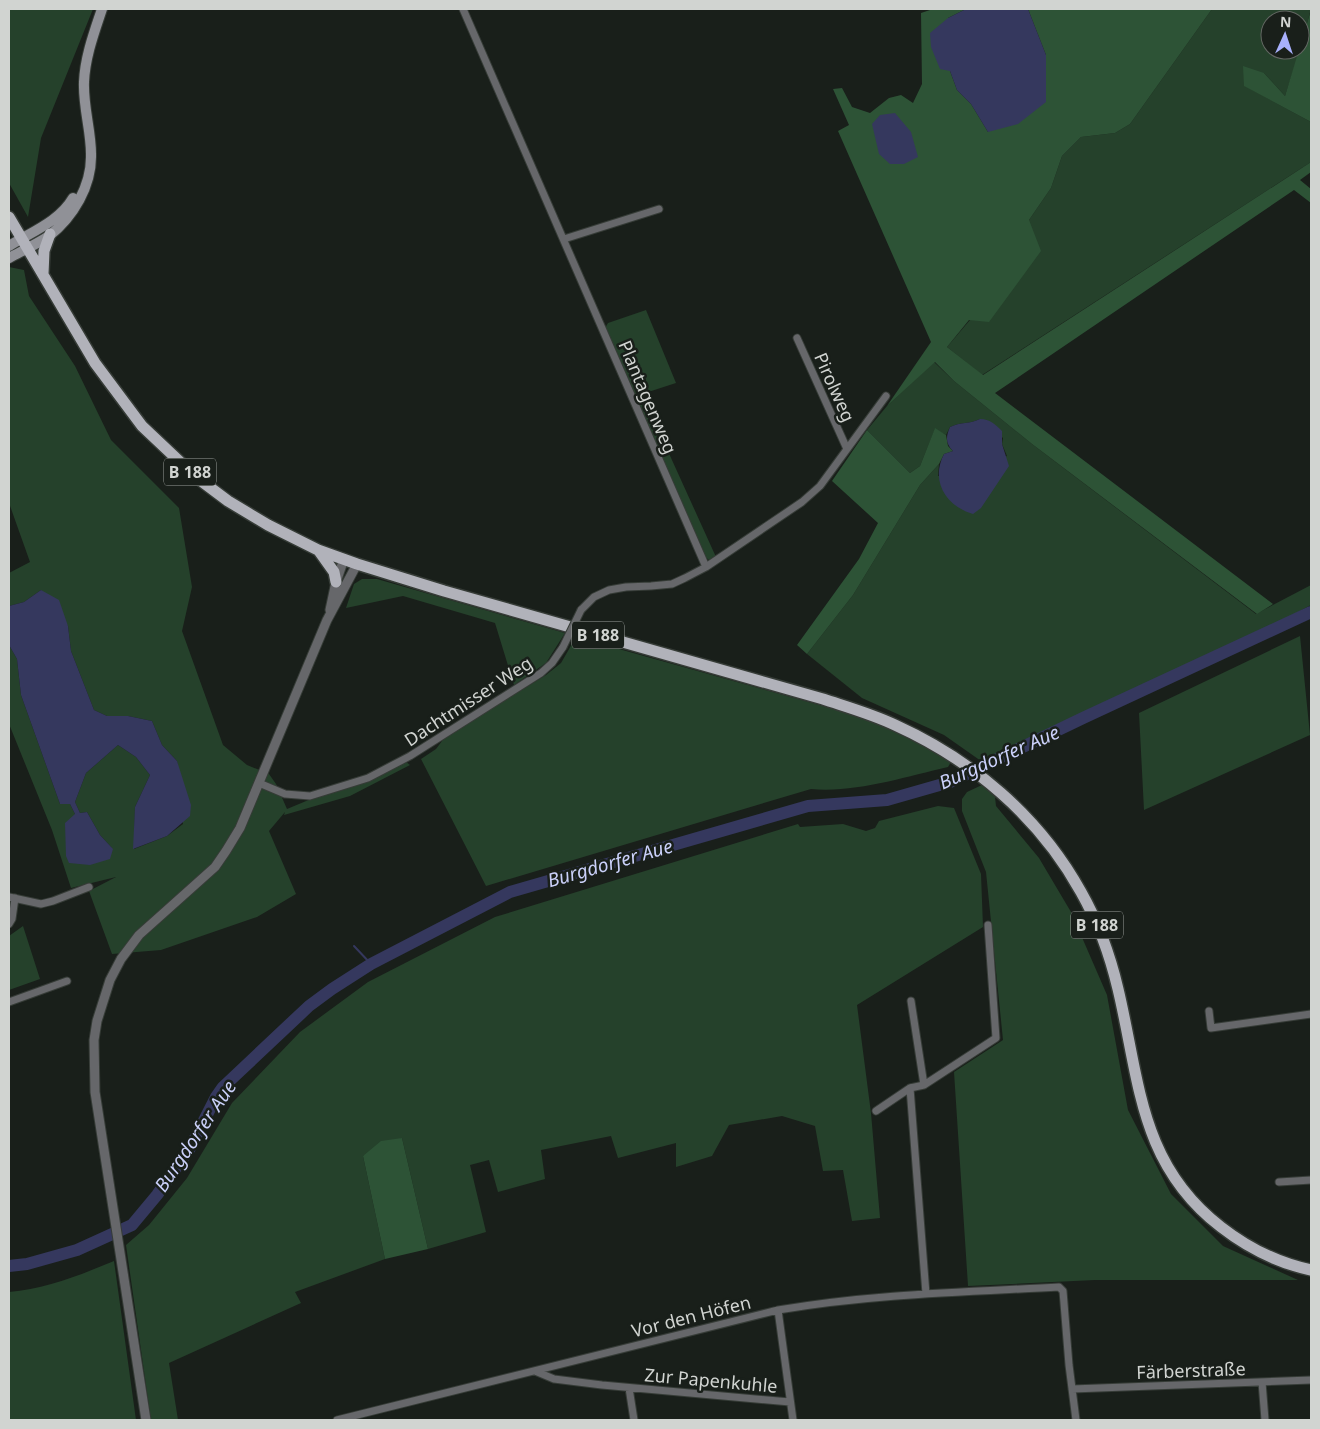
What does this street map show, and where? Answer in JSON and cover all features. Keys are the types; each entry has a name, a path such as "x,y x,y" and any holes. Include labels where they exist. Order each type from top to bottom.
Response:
{"main road":[{"path":"43,274 44,251 50,234 74,208 85,190 90,170 91,154 84,83 92,36 102,9"},
{"path":"9,258 24,243 55,219 69,204 80,187 86,169 89,135"},
{"name":"B 188","path":"9,217 95,364 142,426 196,477 268,525 318,550 356,564 823,699 893,724 930,742 962,761 995,787 1026,817 1046,840 1073,878 1094,918 1115,976 1144,1114 1157,1147 1171,1172 1197,1205 1228,1233 1274,1259 1311,1270"},
{"path":"9,246 50,234"},
{"path":"318,550 334,572 336,582"}],"street":[{"name":"Plantagenweg","path":"463,9 706,567"},
{"path":"564,239 659,209"},
{"name":"Pirolweg","path":"796,338 847,449"},
{"name":"Dachtmisser Weg","path":"259,783 284,794 310,796 368,778 410,756 541,673 552,663 563,647 581,610 594,597 609,590 626,586 672,584 706,567 802,502 820,486 886,396"},
{"path":"327,620 336,582 344,559"},
{"path":"146,1420 95,1092 93,1067 96,1021 110,980 121,959 139,935 215,867 240,828 327,620 356,564"},
{"path":"9,924 12,919 12,898 40,904 53,902 89,887"},
{"path":"876,1111 910,1088 924,1084 996,1038 988,926"},
{"path":"9,1002 67,981"},
{"path":"911,1001 924,1084"},
{"path":"1210,1010 1211,1028 1311,1014"},
{"path":"910,1088 926,1294"},
{"path":"1279,1182 1311,1180"},
{"name":"Vor den Höfen","path":"337,1420 778,1310 862,1298 1059,1287 1063,1290 1072,1389"},
{"path":"778,1310 793,1420"},
{"name":"Zur Papenkuhle","path":"535,1371 554,1379 629,1388 790,1402"},
{"name":"Färberstraße","path":"1072,1389 1311,1380"},
{"path":"1262,1382 1265,1420"},
{"name":"Zur Papenkuhle","path":"629,1388 634,1420"},
{"path":"1072,1389 1076,1420"}],"green space":[{"path":"9,9 93,9 41,138 28,217 9,183"},
{"path":"933,9 966,9 948,18 950,71 957,90 971,104 988,132 1046,55 1028,9 1212,9 1130,124 1115,133 1081,137 1062,156 1051,188 1029,220 1041,251 989,322 969,320 947,347 983,375 1311,162 1311,172 1300,180 1311,189 1311,203 1294,190 995,393 1273,604 1257,614 1032,444 954,381 935,362 887,406 931,342 838,131 849,125 833,89 842,88 852,107 870,113 889,98 901,95 913,103 922,84 921,13"},
{"path":"1212,9 1311,9 1310,13 1310,10 1260,10 1260,60 1297,60 1285,96 1264,73 1245,86 1311,122 1311,162 982,375 947,347 970,320 1029,220 1051,188 1062,156 1081,137 1115,133 1130,124"},
{"path":"1311,10 1311,122 1244,86 1243,66 1264,73 1285,96 1296,60 1310,60"},
{"path":"9,267 24,270 29,296 75,366 111,440 179,508 192,587 182,631 223,745 247,765 269,774 276,784 287,809 366,781 405,761 410,765 350,796 284,815 285,812 269,831 296,894 257,917 161,950 112,954 89,891 116,877 71,888 52,830 9,724 9,645 17,659 21,695 60,804 70,804 75,814 113,849 100,835 87,812 80,813 75,802 86,773 118,745 136,757 150,775 135,807 134,849 167,836 183,824 177,761 162,745 152,721 128,716 107,716 94,710 71,651 68,626 41,590 24,602 9,606 9,573 30,562 9,503"},
{"path":"646,310 676,383 642,394 716,557 709,560 703,555 605,328 608,323"},
{"path":"934,362 954,381 1032,444 1256,614 1311,585 1311,605 1283,620 981,761 944,735 862,698 807,654 853,595 920,485 939,464 938,476 1007,456 1002,444 1003,438 980,419 950,427 946,435 935,429 920,466 910,473 867,430 887,406"},
{"path":"935,428 946,435 948,446 953,451 944,454 939,464 920,485 853,595 807,654 797,645 859,559 878,523 832,481 867,430 910,473 920,466"},
{"path":"362,579 377,579 565,633 546,663 514,685 495,623 403,596 346,608 354,584"},
{"path":"1300,636 1310,735 1144,810 1139,713"},
{"path":"576,637 855,715 904,736 951,762 948,767 880,783 845,789 811,789 486,886 421,759 436,749 445,737 546,675 561,663"},
{"path":"982,785 995,797 996,806 1039,858 1071,912 1107,995 1128,1110 1171,1194 1223,1246 1298,1280 1095,1280 968,1286 954,1072 1003,1040 986,872 962,811 962,799 967,792"},
{"path":"938,806 954,808 981,874 983,927 857,1005 871,1113 880,1218 852,1221 843,1170 823,1171 815,1126 782,1116 729,1125 712,1156 676,1167 676,1143 618,1158 611,1136 541,1150 545,1179 498,1192 489,1160 470,1165 486,1232 428,1249 402,1138 363,1156 385,1259 295,1292 301,1303 169,1363 178,1420 151,1420 126,1245 149,1225 187,1178 232,1103 300,1032 368,982 495,917 798,824 800,827 843,824 866,831 875,828 879,821"},
{"path":"23,926 40,979 9,990 9,936"},
{"path":"402,1138 428,1249 385,1259 363,1156 381,1141"},
{"path":"114,1261 136,1420 9,1420 9,1292 50,1285"}],"water":[{"path":"966,9 1028,9 1046,55 1046,102 1018,124 988,132 971,104 957,90 950,71 940,69 931,47 930,33 948,18"},
{"path":"895,113 911,132 918,157 904,164 890,164 879,154 872,124 880,115"},
{"path":"980,419 992,422 1002,431 1002,444 1009,466 981,508 973,514 963,510 948,499 940,483 939,474 944,454 953,451 947,439 950,427"},
{"path":"41,590 59,600 68,626 71,651 94,710 107,716 128,716 152,721 162,745 177,761 191,805 190,816 167,836 133,849 135,807 150,775 136,757 118,745 86,773 75,802 80,813 87,812 100,835 113,849 110,859 90,865 69,863 66,856 65,823 75,814 70,804 60,804 21,695 17,659 9,645 9,606 24,602"}],"waterway":[{"name":"Burgdorfer Aue","path":"9,1266 27,1264 77,1250 132,1225 157,1195 189,1150 223,1087 309,1006 371,964 510,892 808,806 887,800 950,782 1311,612"},
{"path":"354,946 371,964"}]}
